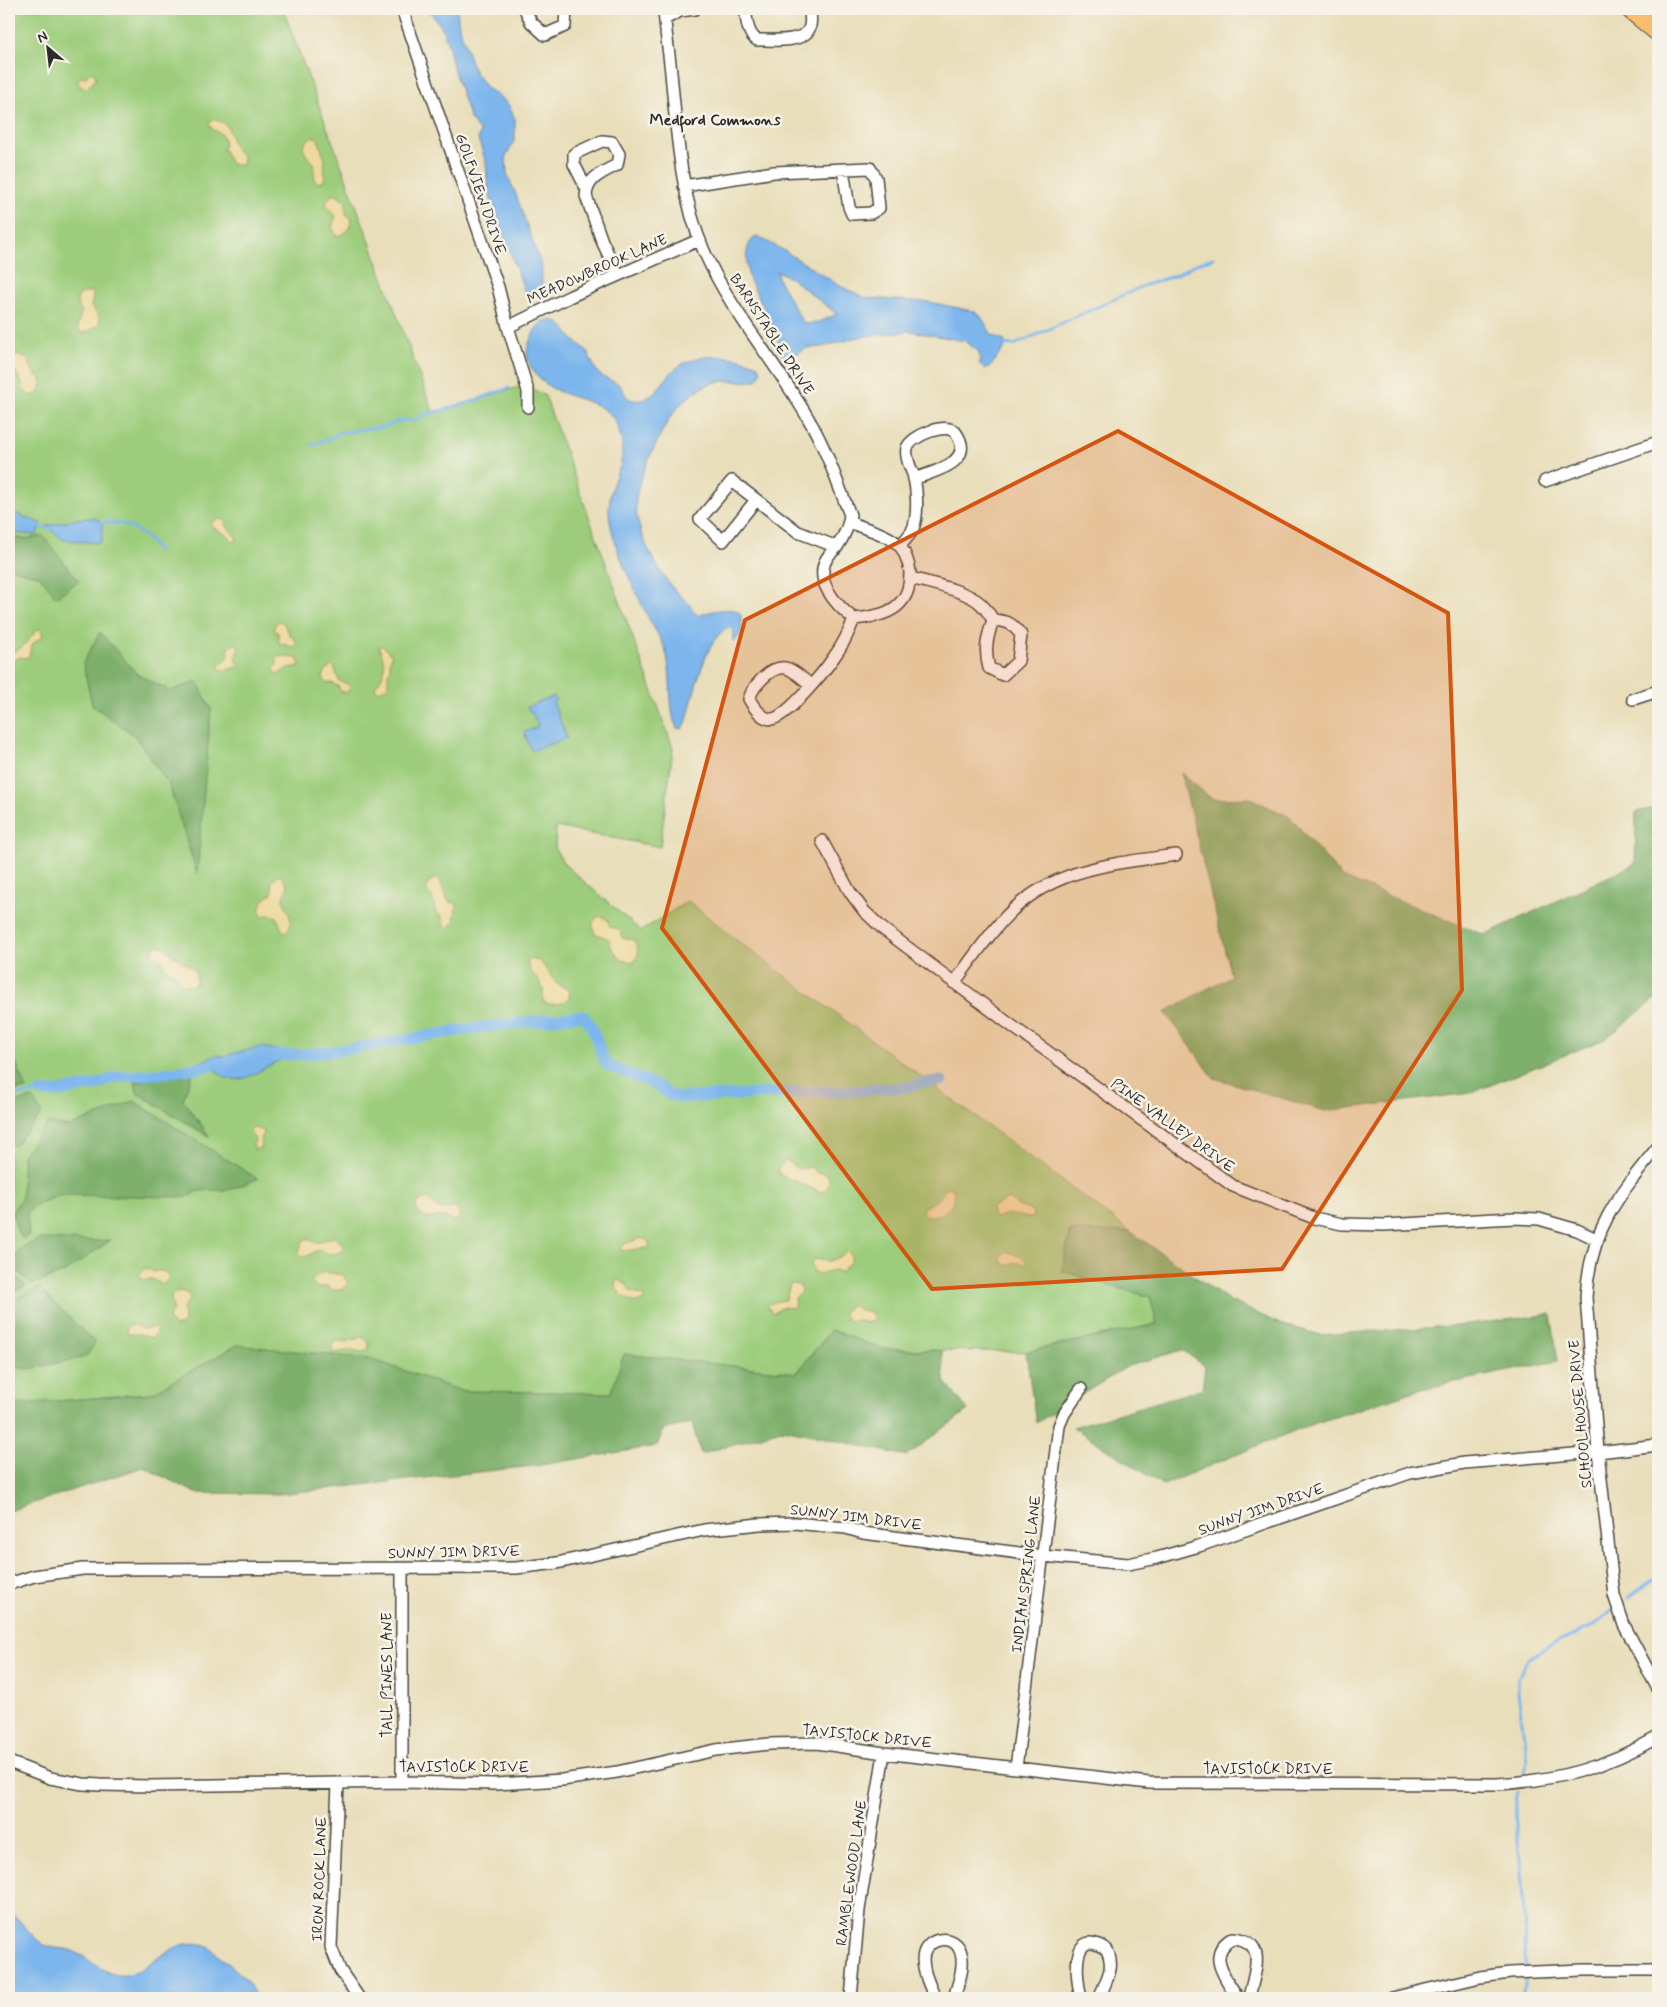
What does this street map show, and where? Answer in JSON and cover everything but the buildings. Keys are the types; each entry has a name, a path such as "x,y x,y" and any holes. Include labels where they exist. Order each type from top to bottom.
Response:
{"main road":[{"path":"1630,9 1658,32"}],"street":[{"name":"GOLFVIEW DRIVE","path":"402,9 498,287 528,391 528,407"},
{"path":"525,9 531,22 545,35 565,26 566,9"},
{"path":"664,14 695,9"},
{"path":"745,9 749,30 752,37 757,40 798,39 806,34 810,27 810,9"},
{"name":"BARNSTABLE DRIVE","path":"664,14 684,186 700,240 721,286 794,396 816,433 850,515 849,522"},
{"path":"586,190 595,177 617,165 619,154 612,142 602,141 574,154 574,164 586,190 587,203 618,275"},
{"path":"684,186 774,172 870,168 876,178 879,208 871,213 852,214 843,170"},
{"name":"MEADOWBROOK LANE","path":"508,327 520,319 700,240"},
{"path":"900,546 913,526 917,490 907,457 907,449 913,441 944,428 951,429 956,434 962,449 960,456 954,462 914,479"},
{"path":"1545,481 1658,442"},
{"path":"756,500 722,541 700,519 732,481 798,532 837,547"},
{"path":"849,522 888,538 900,546 910,568 911,578 906,595 896,607 884,614 854,619 836,604 826,586 822,574 824,564 837,547 849,522"},
{"path":"911,578 958,592 982,605 993,620 1008,621 1014,624 1021,634 1018,661 1003,674 989,668 985,654 993,620"},
{"path":"811,685 792,670 778,667 758,682 751,690 749,699 763,716 771,719 778,718 811,685 835,657 854,619"},
{"path":"1633,699 1658,690"},
{"name":"PINE VALLEY DRIVE","path":"822,841 839,874 864,911 883,929 954,983 1233,1186 1314,1218 1342,1224 1384,1225 1514,1218 1539,1219 1577,1230 1596,1239"},
{"path":"954,983 1001,922 1027,898 1045,886 1065,876 1090,868 1113,863 1176,855"},
{"name":"SCHOOLHOUSE DRIVE","path":"1658,1147 1618,1200 1596,1239 1587,1280 1586,1297 1598,1452 1614,1596 1624,1624 1658,1688"},
{"name":"INDIAN SPRING LANE","path":"1016,1768 1059,1426 1064,1414 1081,1389"},
{"name":"SUNNY JIM DRIVE","path":"9,1584 34,1576 83,1569 516,1568 557,1563 704,1530 777,1523 846,1528 864,1533 1043,1556 1128,1564 1143,1562 1199,1546 1410,1473 1464,1463 1658,1445"},
{"name":"TALL PINES LANE","path":"402,1568 402,1782"},
{"name":"TAVISTOCK DRIVE","path":"9,1762 42,1775 83,1784 150,1786 402,1782 496,1784 562,1780 617,1772 716,1750 769,1744 817,1743 884,1753 1149,1783 1497,1784 1534,1782 1570,1774 1620,1757 1658,1737"},
{"name":"RAMBLEWOOD LANE","path":"850,1998 859,1910 884,1753"},
{"name":"IRON ROCK LANE","path":"338,1784 331,1947 340,1970 359,1998"},
{"path":"1238,1998 1224,1976 1219,1961 1219,1954 1223,1946 1233,1938 1246,1940 1256,1951 1257,1963 1249,1998"},
{"path":"935,1998 925,1974 924,1954 931,1943 943,1939 952,1940 958,1945 962,1954 960,1976 954,1998"},
{"path":"1081,1998 1076,1967 1077,1960 1082,1948 1087,1944 1095,1943 1107,1950 1112,1963 1100,1998"},
{"path":"1392,1998 1480,1977 1510,1973 1583,1970 1658,1970"}],"highlighted area":[{"path":"1118,431 1448,613 1462,990 1282,1269 932,1289 662,928 745,620"}],"green space":[{"path":"9,9 283,9 433,412 526,385 545,396 673,748 660,847 556,827 555,849 565,865 641,931 688,901 739,942 1131,1232 1070,1231 1062,1271 1150,1297 1157,1324 1026,1352 882,1349 831,1330 797,1373 624,1354 612,1393 461,1391 371,1359 236,1346 152,1393 9,1405"},
{"path":"9,536 23,539 43,536 79,581 56,597 40,576 9,568"},
{"path":"100,632 137,674 171,691 197,681 211,709 197,874 169,785 135,736 92,705 83,663"},
{"path":"1181,773 1212,799 1250,798 1290,817 1342,877 1484,935 1635,864 1636,812 1658,807 1658,997 1605,1039 1471,1093 1325,1111 1214,1078 1165,1012 1231,976"},
{"path":"9,1046 27,1089 9,1091"},
{"path":"192,1074 183,1100 210,1137 137,1093 135,1082"},
{"path":"33,1098 42,1114 14,1146 9,1142 9,1104"},
{"path":"134,1101 258,1179 228,1190 198,1191 187,1197 59,1195 34,1206 27,1214 29,1235 23,1239 18,1233 12,1212 22,1197 22,1156 48,1123 68,1127"},
{"path":"1070,1231 1131,1232 1229,1300 1280,1324 1321,1335 1467,1325 1551,1314 1558,1361 1421,1389 1301,1428 1163,1485 1073,1427 1202,1389 1205,1366 1182,1350 1128,1366 1036,1423 1026,1352 1157,1324 1150,1297 1062,1271"},
{"path":"40,1239 111,1240 65,1272 32,1285 14,1268 9,1269 9,1261 25,1246"},
{"path":"11,1273 26,1286 9,1293 9,1274"},
{"path":"39,1288 95,1343 86,1357 28,1369 9,1366 9,1302"},
{"path":"831,1330 883,1349 942,1351 944,1380 968,1410 907,1456 784,1429 701,1454 692,1423 663,1430 657,1446 534,1466 279,1494 196,1493 143,1467 9,1511 9,1405 152,1393 237,1345 371,1359 461,1391 611,1393 624,1354 797,1373"}],"sand":[{"path":"88,74 95,74 96,79 87,88 78,84 78,80 81,77 85,78"},
{"path":"212,120 223,123 228,128 234,146 243,157 242,165 231,164 223,149 225,143 221,134 212,129 209,124"},
{"path":"312,137 318,139 325,159 324,181 320,183 315,181 313,163 304,150 307,140"},
{"path":"336,194 346,201 346,214 352,219 347,230 336,236 332,227 336,216 327,207 326,202 330,196"},
{"path":"91,291 93,297 91,307 100,322 96,327 81,333 77,326 82,311 77,302 79,295"},
{"path":"16,355 28,359 34,374 41,380 42,385 38,394 30,396 22,389 22,383 10,363"},
{"path":"217,519 224,519 237,540 232,542 227,535 212,527 212,523"},
{"path":"279,621 283,622 297,644 292,647 279,643 278,633 274,629 275,624"},
{"path":"38,629 41,630 43,636 33,643 29,656 25,658 20,657 9,662 9,655 22,647"},
{"path":"233,644 237,644 239,648 236,656 238,664 232,669 221,670 218,666 228,658 228,648"},
{"path":"381,646 392,656 389,662 391,668 388,673 388,686 379,691 375,687 382,677 384,668 379,647"},
{"path":"279,656 297,658 300,666 288,668 279,674 275,673 276,659"},
{"path":"332,665 339,681 349,685 350,688 346,693 340,691 338,686 332,683 326,683 323,678 325,672"},
{"path":"281,875 288,886 282,900 290,916 290,925 285,932 282,930 277,917 271,915 262,916 259,909 263,901 273,892 271,883 276,876"},
{"path":"435,878 439,879 448,901 457,904 454,922 449,929 444,926 442,917 436,913 432,897 427,892 427,884"},
{"path":"600,916 608,920 610,927 619,930 622,938 634,940 638,951 634,962 621,960 611,947 609,939 596,934 593,923"},
{"path":"157,945 166,948 193,969 196,973 196,983 191,986 181,984 174,973 166,969 161,960 152,953 153,948"},
{"path":"530,959 540,961 556,983 569,990 570,996 568,999 562,1003 555,1004 544,1002 542,986 527,963"},
{"path":"256,1128 264,1131 260,1139 262,1147 255,1150 253,1146 255,1139 250,1133 251,1129"},
{"path":"784,1161 798,1169 811,1167 817,1173 827,1174 829,1180 828,1187 821,1192 782,1176 777,1171"},
{"path":"950,1187 953,1189 954,1195 951,1206 936,1215 924,1215 922,1209 938,1199 945,1188"},
{"path":"428,1198 438,1209 456,1208 460,1216 458,1220 453,1221 444,1217 424,1217 416,1210 416,1204"},
{"path":"1009,1199 1018,1206 1032,1211 1033,1217 1008,1214 995,1218 992,1213 992,1207"},
{"path":"333,1237 340,1242 343,1250 331,1254 319,1249 303,1257 299,1253 305,1239 310,1239 316,1243"},
{"path":"641,1238 648,1241 650,1245 647,1248 621,1251 622,1245"},
{"path":"847,1251 851,1255 851,1261 841,1272 833,1270 819,1274 814,1272 811,1263 815,1259 829,1261"},
{"path":"1008,1252 1022,1257 1027,1262 1024,1264 1014,1262 1007,1265 1003,1264 1000,1257"},
{"path":"146,1268 154,1272 163,1271 169,1278 165,1283 161,1284 152,1279 144,1280 139,1275"},
{"path":"324,1272 343,1275 348,1283 344,1289 331,1290 328,1286 318,1288 312,1282 313,1278"},
{"path":"619,1280 626,1284 630,1291 644,1296 644,1300 636,1303 622,1296 615,1286 616,1281"},
{"path":"790,1284 800,1285 801,1292 795,1298 794,1308 783,1307 773,1313 768,1307 769,1304 786,1300"},
{"path":"179,1291 187,1293 190,1299 183,1308 184,1322 182,1325 175,1327 168,1319 173,1309 172,1295"},
{"path":"850,1306 871,1312 875,1320 867,1323 856,1320 848,1321 843,1312"},
{"path":"129,1325 135,1325 143,1329 156,1327 157,1333 151,1338 139,1334 129,1334 126,1330"},
{"path":"362,1337 369,1342 369,1349 363,1352 352,1350 334,1353 331,1348 335,1341 346,1342"}],"water":[{"path":"428,9 457,9 459,27 474,71 486,88 508,104 515,119 515,139 506,157 507,174 542,268 542,287 540,293 532,299 526,296 491,199 486,162 478,139 480,132 470,119 454,71 443,29"},
{"path":"757,236 840,286 866,298 929,302 973,311 980,315 992,335 1004,340 1005,347 991,366 985,369 980,365 979,352 965,341 910,331 859,337 822,347 807,348 789,358 781,354 777,335 749,278 747,255 749,244","holes":["777,271 792,279 837,314 816,323 803,323 778,278"]},
{"path":"548,320 561,324 586,351 598,373 618,384 626,395 633,400 640,400 651,395 674,370 683,364 704,357 737,358 758,365 761,371 758,379 746,382 724,381 710,384 698,390 684,401 662,432 643,472 637,492 636,510 646,545 673,589 699,616 720,610 732,610 740,613 742,625 741,633 737,639 733,641 733,627 723,631 715,640 708,653 696,684 686,723 682,729 677,728 672,712 669,664 664,646 631,581 614,539 611,525 609,504 614,480 622,457 619,430 615,421 607,412 587,401 551,387 540,379 529,364 527,349 529,342 537,327"},
{"path":"9,511 40,523 37,535 9,533"},
{"path":"96,518 102,523 102,539 99,543 63,540 47,526 77,519"},
{"path":"554,696 556,700 553,702 567,738 531,751 524,732 538,727 531,710 529,711 527,707"},
{"path":"262,1047 287,1052 287,1058 279,1060 241,1079 225,1077 212,1068 195,1072 194,1065 216,1055 226,1057 231,1054"},
{"path":"9,1912 44,1945 51,1948 70,1950 105,1971 117,1975 127,1975 138,1971 180,1946 192,1943 207,1946 243,1977 251,1987 256,1998 9,1998"}],"waterway":[{"path":"1002,344 1014,345 1143,286 1176,275 1196,264 1213,258"},
{"path":"312,445 333,437 340,432 383,427 403,420 418,420 421,416 469,403 509,388"},
{"path":"99,523 117,523 133,528 158,551"},
{"path":"35,526 51,529"},
{"path":"272,1055 318,1053 472,1029 582,1015 591,1026 607,1065 656,1085 670,1095 680,1098 794,1092 844,1092 908,1087 942,1081"},
{"path":"41,1092 56,1092 96,1085 115,1077 158,1074 210,1066"},
{"path":"9,1096 41,1092"},
{"path":"1628,1598 1658,1576"},
{"path":"1524,1773 1527,1761 1518,1692 1518,1679 1524,1665 1530,1658 1556,1642 1592,1627 1613,1610"},
{"path":"1518,1792 1515,1817 1525,1929 1525,1966 1522,1998"}],"district":[{"name":"Medford Commons","path":"715,119"}]}
